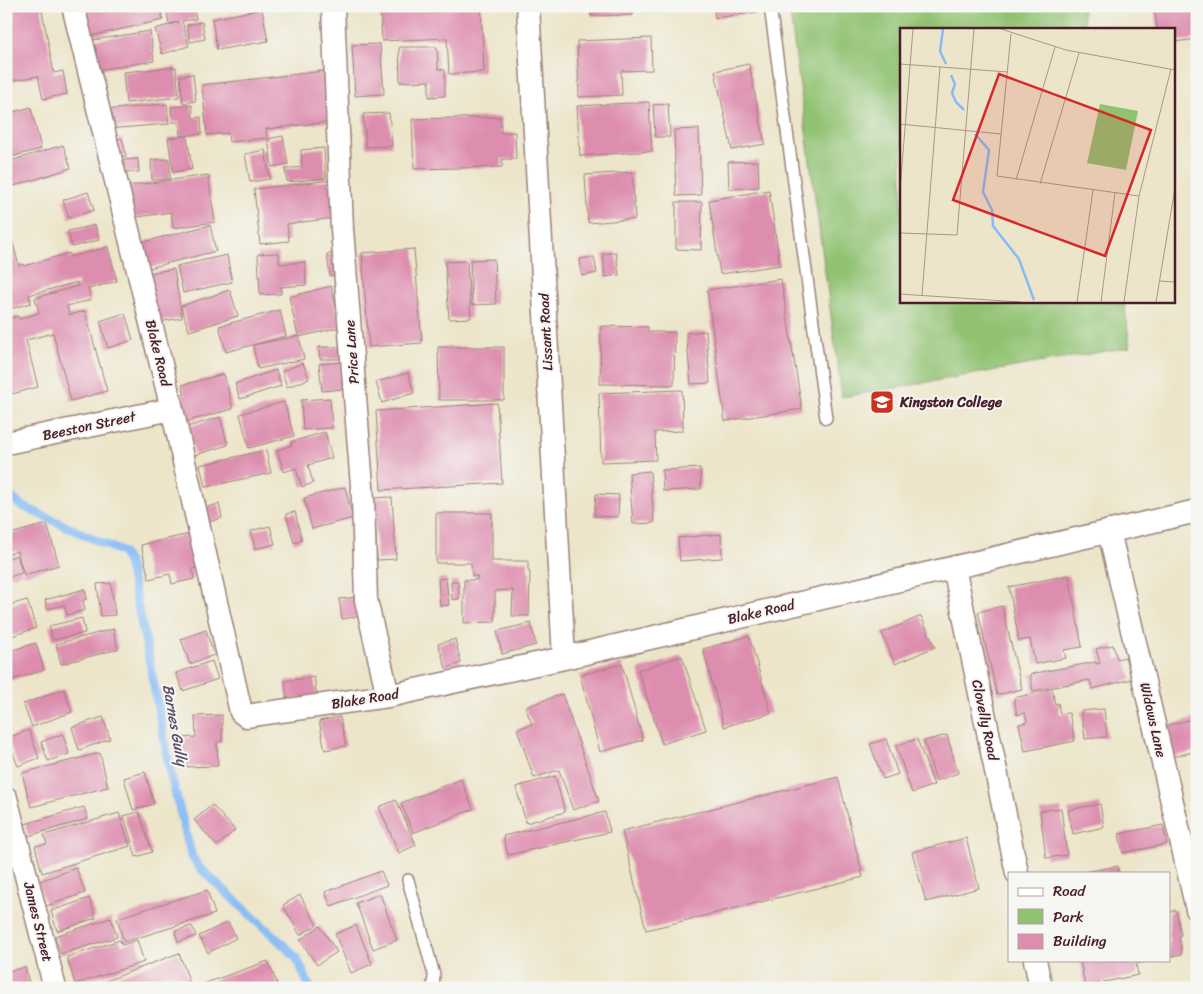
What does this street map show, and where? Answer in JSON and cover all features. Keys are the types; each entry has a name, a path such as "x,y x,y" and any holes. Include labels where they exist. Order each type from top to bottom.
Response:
{"street":[{"name":"Blake Road","path":"73,6 172,409 241,712 246,716 388,696 564,658 1197,512"},
{"name":"Price Lane","path":"333,6 342,230 363,499 366,600 388,696"},
{"name":"Lissant Road","path":"528,6 564,658"},
{"name":"Beeston Street","path":"6,443 172,409"},
{"name":"Widows Lane","path":"1109,532 1197,909"},
{"name":"Clovelly Road","path":"954,567 1017,872"},
{"name":"James Street","path":"6,798 55,988"},
{"path":"1035,962 1041,988"}],"lane":[{"path":"770,6 826,418"},
{"path":"408,880 434,975 432,988"}],"green space":[{"path":"789,6 1082,6 1085,28 900,28 900,302 1124,302 1130,347 842,397"}],"building":[{"path":"6,6 41,6 54,73 63,71 67,94 43,99 38,76 6,82"},
{"path":"100,6 160,6 163,20 86,37 80,10"},
{"path":"193,6 196,19 182,21 189,46 162,54 155,29 179,22 169,24 166,8"},
{"path":"380,6 481,6 484,72 449,74 447,38 382,41"},
{"path":"591,6 633,6 633,15 591,16"},
{"path":"648,6 696,6 696,9 649,11"},
{"path":"713,6 757,6 758,12 715,18"},
{"path":"1154,6 1197,6 1197,39 1176,42 1176,28 1157,28"},
{"path":"262,9 268,41 217,50 212,19"},
{"path":"202,22 205,39 190,42 187,25"},
{"path":"150,31 154,61 91,71 87,41"},
{"path":"651,38 652,70 621,71 622,95 579,97 577,41"},
{"path":"380,44 384,94 355,96 352,45"},
{"path":"399,47 437,47 438,69 445,70 445,96 429,97 429,81 400,82"},
{"path":"749,64 765,144 732,150 715,71"},
{"path":"176,67 179,97 126,103 123,72"},
{"path":"324,71 329,122 266,129 267,138 229,142 228,133 207,135 202,85"},
{"path":"193,74 196,101 183,103 180,76"},
{"path":"649,102 652,151 580,156 577,106"},
{"path":"167,104 169,124 106,129 104,110"},
{"path":"668,104 670,137 655,137 653,105"},
{"path":"192,105 193,118 201,117 202,134 180,136 179,122 172,122 171,107"},
{"path":"31,107 41,149 7,158 6,114"},
{"path":"389,113 392,146 366,147 363,114"},
{"path":"501,117 501,133 515,132 516,159 502,159 502,167 414,169 412,119"},
{"path":"699,129 701,195 676,196 674,130"},
{"path":"187,136 192,169 173,172 168,138"},
{"path":"283,136 288,164 272,167 268,139"},
{"path":"122,138 126,156 113,159 109,141"},
{"path":"63,145 71,168 14,186 7,162"},
{"path":"324,148 326,178 287,182 285,169 302,167 301,150"},
{"path":"265,150 270,179 250,182 245,154"},
{"path":"138,159 139,172 123,172 123,160"},
{"path":"169,159 170,179 152,180 151,160"},
{"path":"758,161 759,187 729,189 728,162"},
{"path":"632,172 635,219 588,223 585,175"},
{"path":"208,175 215,222 173,228 171,212 131,218 127,186"},
{"path":"331,180 335,218 287,224 289,241 260,244 254,189"},
{"path":"769,190 780,265 720,274 709,200"},
{"path":"88,192 94,210 69,218 63,200"},
{"path":"676,202 702,202 701,250 676,249"},
{"path":"95,225 99,240 72,247 68,231"},
{"path":"210,225 216,251 149,268 143,242"},
{"path":"12,240 19,266 69,253 70,257 108,247 117,281 88,289 91,300 67,306 69,315 85,311 107,391 71,401 53,333 26,340 38,387 12,394 6,373 6,319 18,316 19,319 39,313 35,298 78,286 77,282 29,295 31,303 6,310 6,241"},
{"path":"414,249 422,343 369,347 362,253"},
{"path":"616,252 619,275 605,277 603,254"},
{"path":"279,253 279,264 305,262 306,285 281,287 281,294 260,295 258,254"},
{"path":"336,253 338,276 330,276 327,254"},
{"path":"227,255 232,282 183,293 177,266"},
{"path":"594,257 597,273 582,276 580,259"},
{"path":"494,259 496,304 472,305 470,260"},
{"path":"467,261 471,318 449,319 445,262"},
{"path":"174,269 182,318 153,323 143,274"},
{"path":"781,279 802,409 725,421 707,290"},
{"path":"331,286 341,327 299,337 304,359 258,369 253,345 298,336 289,297"},
{"path":"230,290 238,316 189,331 181,306"},
{"path":"280,310 286,336 226,352 219,326"},
{"path":"125,313 133,340 108,348 100,321"},
{"path":"601,326 648,327 648,332 675,332 674,385 600,384"},
{"path":"706,331 710,383 691,384 686,333"},
{"path":"319,347 341,347 341,359 320,359"},
{"path":"438,347 504,347 504,400 439,400"},
{"path":"341,362 343,389 322,391 319,364"},
{"path":"303,363 309,379 287,387 282,371"},
{"path":"276,370 281,386 240,399 235,384"},
{"path":"408,373 414,393 382,403 376,382"},
{"path":"224,374 233,409 184,422 177,396 185,394 182,385"},
{"path":"682,390 683,431 655,432 656,460 601,462 599,393"},
{"path":"330,398 332,428 303,430 301,400"},
{"path":"284,402 294,436 249,448 240,414"},
{"path":"497,403 502,483 381,490 376,411"},
{"path":"220,417 228,445 195,455 187,427"},
{"path":"325,432 332,458 308,465 313,483 302,487 296,468 284,472 277,450 292,445 291,442"},
{"path":"266,450 271,473 205,487 200,465"},
{"path":"700,468 701,489 663,491 662,470"},
{"path":"650,471 654,523 633,524 629,473"},
{"path":"345,487 353,518 312,529 304,498"},
{"path":"596,494 619,495 618,517 594,516"},
{"path":"392,497 396,559 377,560 374,498"},
{"path":"219,504 222,518 203,524 199,509"},
{"path":"295,512 302,540 294,543 286,514"},
{"path":"436,513 492,513 492,561 528,561 528,571 530,572 529,616 512,616 513,590 495,591 495,622 464,623 464,580 477,580 477,576 472,576 471,563 436,563"},
{"path":"47,524 59,565 24,575 17,551 6,555 6,535"},
{"path":"270,526 275,544 255,549 251,531"},
{"path":"198,532 205,566 192,569 194,579 172,584 170,574 149,579 141,545"},
{"path":"721,534 722,558 680,561 678,538"},
{"path":"17,555 22,573 6,578 6,559"},
{"path":"1069,575 1082,647 1064,650 1066,658 1035,664 1030,639 1019,641 1009,587"},
{"path":"446,578 449,605 440,606 438,579"},
{"path":"451,581 458,581 459,599 452,600"},
{"path":"111,583 115,615 101,616 97,584"},
{"path":"85,589 87,599 83,600 85,610 67,615 64,605 47,609 45,600"},
{"path":"358,597 361,616 342,619 339,599"},
{"path":"27,600 36,628 6,638 6,606"},
{"path":"1002,606 1022,689 997,695 978,612"},
{"path":"921,616 935,647 895,664 882,633"},
{"path":"82,618 85,633 53,640 49,626"},
{"path":"531,623 536,645 502,654 497,631"},
{"path":"113,629 118,649 61,664 56,644"},
{"path":"206,630 214,655 190,664 181,639"},
{"path":"749,636 771,713 724,727 703,649"},
{"path":"455,639 461,663 446,668 438,644"},
{"path":"36,643 44,670 6,682 6,652"},
{"path":"1113,645 1117,659 1125,657 1132,679 1092,689 1090,680 1033,691 1030,674 1096,662 1096,664 1100,663 1096,649"},
{"path":"682,656 706,730 662,744 638,670"},
{"path":"212,661 218,679 183,691 176,673"},
{"path":"622,664 643,740 600,752 580,675"},
{"path":"314,677 317,696 287,700 285,681"},
{"path":"64,689 72,712 32,727 23,704"},
{"path":"1052,689 1055,704 1058,703 1060,714 1069,713 1075,741 1025,751 1019,724 1027,722 1025,713 1017,715 1014,698"},
{"path":"562,694 599,801 573,810 559,770 534,778 517,729 532,724 525,707"},
{"path":"1104,709 1107,737 1085,739 1081,711"},
{"path":"222,715 222,742 217,742 218,766 181,767 181,738 196,737 195,716"},
{"path":"103,717 110,739 79,750 72,727"},
{"path":"340,717 346,746 325,750 319,721"},
{"path":"1197,718 1197,751 1172,757 1165,726"},
{"path":"29,730 39,758 18,766 7,738"},
{"path":"63,734 69,754 48,761 41,742"},
{"path":"947,735 958,773 936,781 924,741"},
{"path":"886,739 898,774 883,779 870,744"},
{"path":"917,739 934,785 912,793 896,746"},
{"path":"100,753 108,787 31,807 22,773"},
{"path":"145,772 154,804 133,810 124,778"},
{"path":"555,776 565,812 526,823 516,787"},
{"path":"838,777 863,877 646,930 622,831"},
{"path":"461,779 473,809 413,833 401,803"},
{"path":"396,800 416,845 399,853 379,807"},
{"path":"1100,804 1104,827 1073,834 1068,810"},
{"path":"212,805 235,830 217,846 194,820"},
{"path":"84,807 88,819 28,836 25,824"},
{"path":"1061,808 1067,855 1046,858 1040,811"},
{"path":"139,812 152,852 136,857 124,816"},
{"path":"605,812 610,832 508,855 503,836"},
{"path":"119,813 130,846 42,873 35,846 47,844 44,835"},
{"path":"1163,825 1167,844 1123,853 1119,834"},
{"path":"966,838 979,888 926,902 912,852"},
{"path":"1118,866 1119,872 1083,872"},
{"path":"76,868 85,893 46,906 37,882"},
{"path":"381,871 387,885 331,906 325,892"},
{"path":"207,890 215,914 124,942 117,918"},
{"path":"380,894 397,940 373,949 356,903"},
{"path":"300,895 317,925 300,935 283,905"},
{"path":"89,898 96,918 57,931 51,911"},
{"path":"1176,910 1181,935 1179,936 1182,954 1170,957 1170,912"},
{"path":"111,918 117,937 61,954 55,936"},
{"path":"228,922 236,938 208,953 199,936"},
{"path":"356,925 372,964 351,973 335,934"},
{"path":"192,926 196,936 178,942 175,931"},
{"path":"320,926 337,952 317,965 300,940"},
{"path":"120,940 122,945 137,940 144,962 75,984 67,957"},
{"path":"179,953 191,986 186,988 108,988 106,981"},
{"path":"268,961 278,986 271,988 198,988 197,986"},
{"path":"1080,962 1145,962 1136,964 1138,975 1085,986"},
{"path":"25,967 30,987 6,988 6,972"}],"waterway":[{"name":"Barnes Gully","path":"6,493 20,505 122,552 128,562 148,653 171,776 192,857 199,867 290,951 297,959 310,988"}],"place":[{"name":"Kingston College","path":"882,402"}]}
